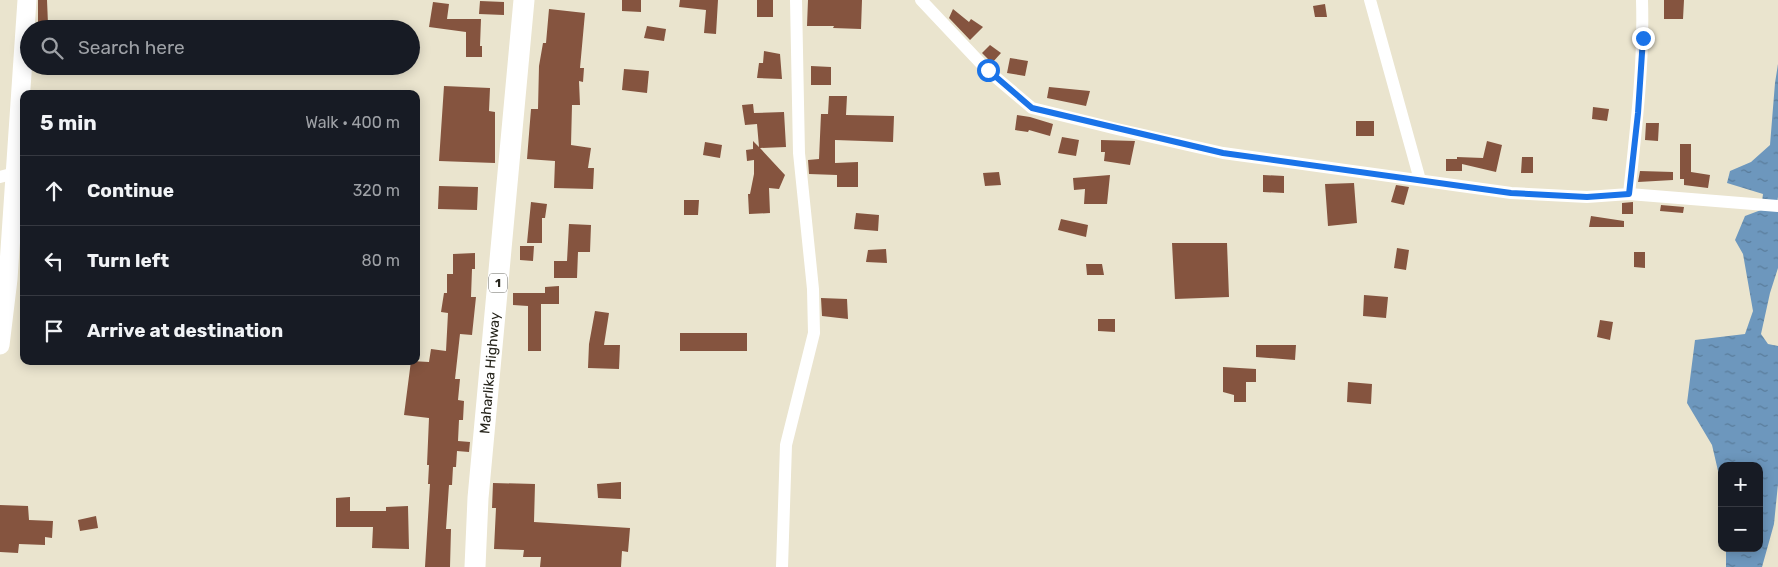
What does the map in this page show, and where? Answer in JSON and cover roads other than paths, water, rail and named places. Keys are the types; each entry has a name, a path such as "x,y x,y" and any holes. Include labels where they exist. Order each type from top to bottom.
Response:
{"highway":[{"name":"Maharlika Highway","path":"475,567 478,498 524,0"}],"main road":[{"path":"25,20 27,0"},
{"path":"0,345 8,175 20,64"}],"street":[{"path":"782,567 786,445 814,333 813,289 799,152 796,0"},
{"path":"921,0 988,70 1032,108 1223,153 1511,193 1587,197 1629,194 1778,206"},
{"path":"1370,0 1420,180"},
{"path":"1629,194 1638,113 1643,38 1642,0"}],"water":[{"path":"1778,64 1778,197 1776,209 1778,210 1778,268 1770,293 1761,334 1768,344 1778,346 1778,484 1774,524 1762,567 1726,567 1726,552 1763,552 1763,462 1718,462 1718,471 1712,445 1687,403 1695,340 1745,334 1753,311 1743,254 1735,240 1745,216 1761,210 1763,194 1727,183 1730,171 1751,162 1770,145"}]}
